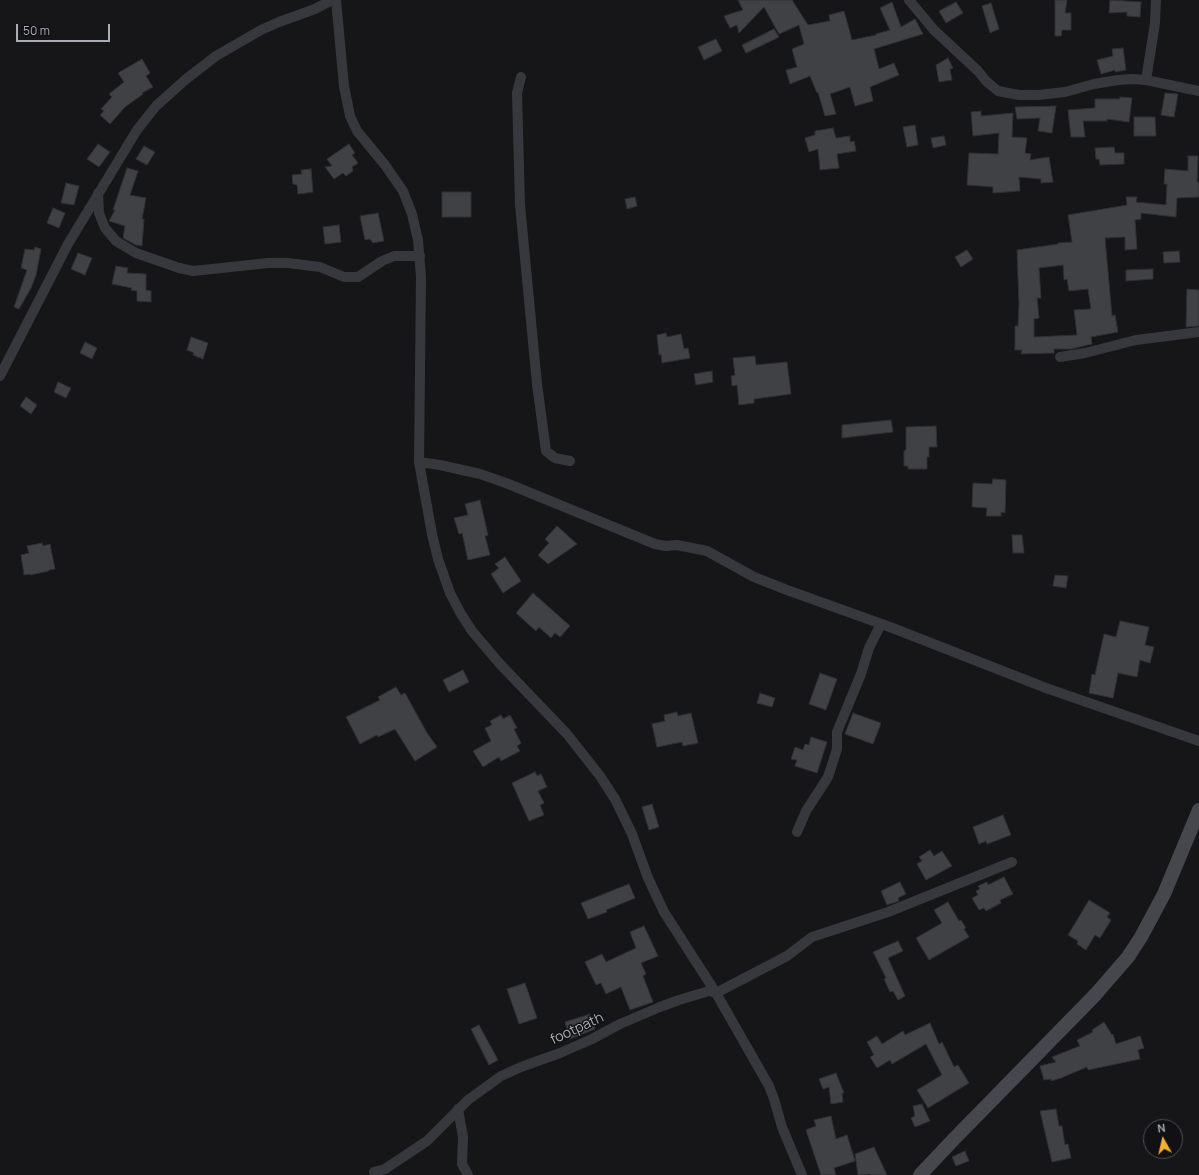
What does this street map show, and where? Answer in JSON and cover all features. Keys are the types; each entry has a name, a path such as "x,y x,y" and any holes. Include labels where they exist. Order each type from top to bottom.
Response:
{"street":[{"path":"0,376 68,244 137,130 156,106 185,80 216,56 262,30 315,9 332,0"},
{"path":"336,0 344,86 350,116 357,131 395,178 408,202 415,226 420,256 421,277 419,462 432,534 438,559 450,593 472,631 500,664 567,734 600,776 615,799 626,821 648,878 664,912 716,993 768,1086 774,1099 782,1127 802,1175"},
{"path":"911,0 934,30 998,91 1019,95 1038,95 1064,92 1094,84 1133,79 1146,80 1199,91"},
{"path":"1146,80 1155,23 1156,0"},
{"path":"521,77 517,93 520,205 537,384 546,451 555,458 570,461"},
{"path":"98,193 99,213 105,228 116,241 136,253 179,268 193,271 268,263 288,263 320,266 344,276 358,277 382,261 394,256 420,256"},
{"path":"1060,357 1084,353 1136,340 1199,332"},
{"path":"419,462 480,474 506,483 656,544 666,546 676,545 707,551 754,576 1046,688 1199,741"},
{"path":"797,832 806,811 828,777 837,749 838,732 861,674 869,648 881,624"},
{"path":"920,1175 964,1128 1095,995 1128,957 1141,937 1164,894 1199,810"},
{"path":"716,993 787,956 812,937 888,912 1012,862"},
{"name":"footpath","path":"374,1172 385,1169 427,1141 468,1100 502,1076 521,1067 560,1053 620,1024 679,1000 708,991 716,993"},
{"path":"458,1109 463,1137 462,1164 468,1175"}],"building":[{"path":"738,0 792,0 808,25 830,21 829,15 844,11 852,40 876,35 890,30 880,8 892,2 901,27 915,19 923,34 874,49 879,69 894,63 899,75 870,87 873,101 855,106 850,87 830,94 836,114 825,116 818,92 817,93 810,76 790,84 786,70 797,67 792,49 804,44 799,25 779,34 764,7 739,33 737,25 730,28 724,16 743,10"},
{"path":"1055,0 1067,0 1065,13 1071,13 1071,30 1062,30 1061,36 1055,36"},
{"path":"1110,0 1141,2 1140,17 1127,16 1127,12 1109,13"},
{"path":"956,2 963,13 946,23 939,11"},
{"path":"991,3 999,29 990,33 982,6"},
{"path":"774,29 779,37 746,53 742,45"},
{"path":"716,39 722,51 704,60 698,47"},
{"path":"1123,48 1126,70 1115,72 1115,70 1101,74 1097,60 1113,56 1112,49"},
{"path":"948,58 953,68 950,69 952,80 939,82 936,65"},
{"path":"142,59 150,73 146,76 153,87 142,93 143,94 125,107 110,124 100,115 104,111 101,109 112,97 109,94 124,82 118,73"},
{"path":"1165,93 1178,94 1174,117 1161,115"},
{"path":"1120,97 1132,98 1129,122 1107,119 1107,121 1083,121 1085,137 1071,137 1068,110 1095,108 1095,99 1120,99"},
{"path":"1056,106 1052,133 1038,131 1040,118 1017,119 1015,107"},
{"path":"981,111 981,116 1013,113 1012,137 1027,138 1025,153 1031,154 1030,160 1049,157 1053,182 1041,183 1041,179 1019,177 1020,191 993,193 993,187 967,185 969,153 998,154 999,133 973,136 971,112"},
{"path":"1134,117 1155,117 1156,136 1134,136"},
{"path":"915,125 918,145 907,147 903,127"},
{"path":"833,128 836,138 850,136 850,142 854,141 856,151 837,154 839,168 820,170 818,149 809,152 805,138 815,135 815,131"},
{"path":"944,136 946,145 933,148 931,138"},
{"path":"98,144 110,152 99,167 87,159"},
{"path":"349,144 355,153 352,155 358,163 352,167 353,171 346,176 343,173 334,179 325,167 332,166 327,159"},
{"path":"144,146 155,152 147,165 136,159"},
{"path":"1114,147 1115,153 1124,153 1124,164 1100,165 1099,159 1096,159 1095,148"},
{"path":"1188,156 1198,156 1197,182 1199,182 1199,197 1177,198 1176,217 1141,213 1141,219 1135,220 1137,249 1125,250 1125,237 1105,238 1112,316 1115,315 1118,332 1091,337 1092,344 1071,349 1054,349 1054,353 1021,354 1022,350 1015,350 1015,326 1018,326 1019,304 1017,250 1072,242 1068,215 1127,205 1126,197 1137,197 1136,202 1166,205 1167,184 1164,184 1165,169 1188,171","holes":["1063,265 1064,280 1067,279 1069,291 1088,289 1091,309 1074,310 1077,335 1034,337 1034,319 1039,318 1037,298 1041,298 1039,268"]},
{"path":"127,168 138,171 130,195 146,198 142,219 144,219 142,246 136,245 123,238 125,226 109,221 115,210 113,210"},
{"path":"311,169 313,192 298,194 297,185 293,184 292,175 302,174 301,170"},
{"path":"66,183 79,186 74,205 61,203"},
{"path":"442,192 471,192 471,217 442,217"},
{"path":"635,197 637,206 627,209 625,199"},
{"path":"53,208 65,213 59,228 47,223"},
{"path":"378,213 384,241 373,243 370,239 365,240 360,216"},
{"path":"339,225 341,242 325,244 323,227"},
{"path":"35,247 41,249 36,275 31,288 19,309 14,307 27,270 21,268 25,249 34,250"},
{"path":"967,250 973,259 961,267 955,257"},
{"path":"1179,251 1180,262 1164,263 1163,252"},
{"path":"78,253 92,258 85,275 71,269"},
{"path":"116,266 128,268 127,273 146,274 146,290 151,291 151,302 137,301 137,291 131,290 132,288 112,284"},
{"path":"1153,269 1153,279 1126,281 1126,270"},
{"path":"1187,289 1199,290 1199,326 1186,327"},
{"path":"666,333 667,337 681,334 684,349 688,348 690,358 662,363 661,354 659,355 657,335"},
{"path":"191,337 208,343 203,359 193,355 194,353 187,350"},
{"path":"85,342 97,348 92,359 80,353"},
{"path":"755,356 756,365 787,362 791,394 754,399 754,403 739,405 737,385 732,386 731,376 735,375 733,358"},
{"path":"712,371 713,382 696,385 694,374"},
{"path":"58,382 71,388 66,398 54,392"},
{"path":"26,397 37,405 31,414 20,406"},
{"path":"891,420 893,432 842,438 842,425"},
{"path":"936,426 937,447 929,447 927,469 908,469 908,466 904,466 906,427"},
{"path":"993,479 1006,480 1005,513 1001,512 1001,516 986,516 987,508 972,507 973,483 992,484"},
{"path":"480,500 488,535 485,536 490,555 468,560 462,533 459,534 454,518 468,515 465,504"},
{"path":"557,526 577,544 548,564 538,555 549,543 545,539"},
{"path":"1012,535 1022,535 1024,553 1013,553"},
{"path":"42,543 43,546 50,544 55,569 24,575 21,555 29,553 27,546"},
{"path":"505,557 521,581 503,593 491,574 499,568 495,564"},
{"path":"1055,575 1068,576 1066,588 1053,586"},
{"path":"533,593 570,626 560,637 555,633 551,638 539,627 536,631 516,613"},
{"path":"1120,621 1149,627 1145,645 1154,647 1150,663 1140,660 1137,677 1118,673 1113,698 1089,693 1092,674 1095,675 1104,634 1116,637"},
{"path":"463,670 469,682 449,692 443,680"},
{"path":"820,673 837,679 826,710 809,704"},
{"path":"396,687 401,695 405,693 427,733 437,747 415,761 395,729 378,737 377,735 360,744 346,717 380,700 378,697"},
{"path":"760,693 775,698 772,707 757,703"},
{"path":"677,712 678,716 691,713 698,743 683,746 682,742 657,747 652,724 665,721 664,715"},
{"path":"853,713 881,723 873,744 845,734"},
{"path":"501,715 503,719 510,715 517,728 514,729 521,743 517,746 520,751 501,761 499,757 483,767 473,751 491,741 485,728 492,725 490,721"},
{"path":"811,737 827,742 817,773 795,766 797,760 791,759 795,747 803,750 805,744 809,745"},
{"path":"535,772 537,776 541,774 547,787 538,791 544,803 540,805 544,815 529,821 512,783"},
{"path":"652,804 659,827 649,830 642,807"},
{"path":"1003,815 1011,835 987,844 986,841 979,844 973,827"},
{"path":"930,850 934,856 942,851 952,866 926,880 917,864 922,861 919,857"},
{"path":"1004,877 1013,894 1000,900 1001,903 986,911 984,908 979,910 972,898 978,895 976,891 980,889 978,886 987,882 988,885"},
{"path":"900,882 906,894 898,898 899,901 887,905 881,891"},
{"path":"629,884 635,898 606,910 607,912 588,919 581,903"},
{"path":"1089,900 1110,913 1107,917 1111,920 1100,938 1095,935 1086,950 1077,944 1078,941 1068,935"},
{"path":"948,902 959,921 961,920 966,928 964,929 969,937 929,960 916,938 942,923 934,910"},
{"path":"644,926 658,956 641,963 646,974 643,976 653,1002 630,1010 621,987 606,994 601,983 596,985 585,962 602,954 606,962 636,948 630,932"},
{"path":"898,941 903,951 888,958 905,996 898,1000 893,991 890,992 884,979 886,978 873,952"},
{"path":"525,983 537,1018 519,1024 507,989"},
{"path":"590,1014 595,1029 570,1039 565,1022"},
{"path":"1104,1022 1112,1035 1113,1034 1116,1044 1140,1036 1144,1048 1138,1050 1140,1059 1088,1070 1087,1067 1061,1078 1051,1081 1051,1079 1044,1080 1040,1066 1056,1062 1052,1057 1080,1046 1077,1040 1093,1032 1092,1030"},
{"path":"930,1023 939,1044 942,1042 954,1067 958,1065 969,1083 928,1108 917,1090 942,1075 926,1044 892,1064 890,1060 877,1068 870,1057 874,1055 867,1042 877,1036 882,1044 903,1031 905,1035"},
{"path":"479,1025 498,1060 489,1065 471,1029"},
{"path":"836,1073 844,1093 842,1093 843,1102 831,1104 829,1087 823,1089 819,1079"},
{"path":"922,1104 930,1121 915,1127 911,1118 915,1116 913,1106"},
{"path":"1056,1109 1059,1126 1062,1126 1065,1145 1068,1144 1071,1158 1052,1162 1040,1111"},
{"path":"831,1116 836,1139 847,1135 855,1161 834,1168 836,1175 821,1175 806,1130 816,1126 814,1120"},
{"path":"874,1147 887,1175 858,1175 855,1154"},
{"path":"965,1151 969,1161 956,1166 952,1157"}]}
